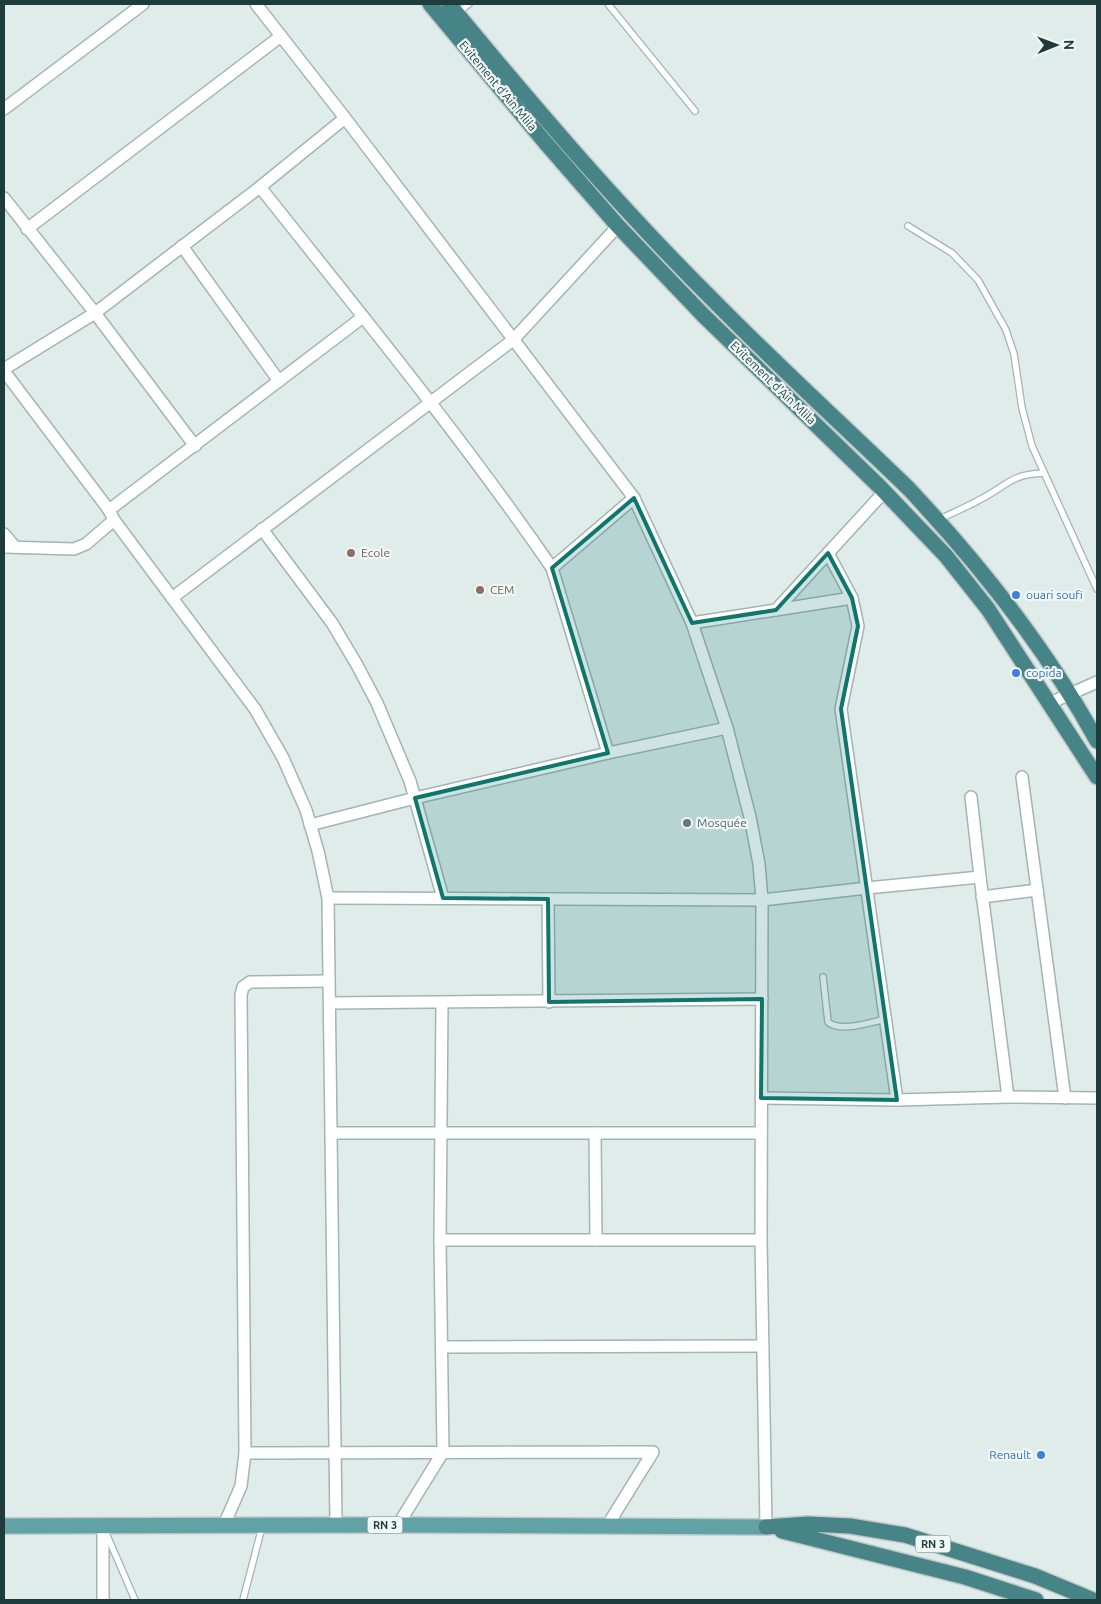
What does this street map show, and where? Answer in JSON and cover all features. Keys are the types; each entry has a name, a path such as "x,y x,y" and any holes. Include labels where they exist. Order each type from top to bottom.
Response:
{"highway":[{"name":"Evitement d'Ain Mlila","path":"430,4 538,134 618,226 704,316 884,492 946,556 988,609 1097,776"},
{"name":"Evitement d'Ain Mlila","path":"453,9 541,114 716,304 909,489 938,520 994,587 1043,652 1097,741"},
{"name":"RN 3","path":"766,1527 808,1524 850,1526 905,1536 1035,1576 1093,1600"},
{"name":"RN 3","path":"766,1527 965,1577 1036,1600"}],"main road":[{"name":"RN 3","path":"4,1526 398,1525 766,1527"}],"street":[{"path":"4,109 143,4"},
{"path":"256,4 634,498 692,623 727,728 750,817 759,864 762,900 761,1240 766,1527"},
{"path":"27,229 281,36"},
{"path":"336,1525 328,898 318,851 306,810 283,758 255,710 4,370 95,313 345,118"},
{"path":"260,186 430,402 528,532 552,568 608,753"},
{"path":"4,198 95,313 195,446"},
{"path":"172,598 513,340 618,226"},
{"path":"182,246 279,381"},
{"path":"4,534 10,547 74,549 86,544 111,515 195,446 363,317"},
{"path":"776,610 884,492"},
{"path":"552,568 634,498"},
{"path":"262,529 332,623 377,703 410,781 443,898"},
{"path":"828,553 852,598 858,626 841,709 897,1100"},
{"path":"692,623 852,598"},
{"path":"1050,703 1097,682"},
{"path":"310,825 415,798 608,753 727,728"},
{"path":"1022,777 1065,1098"},
{"path":"971,798 1008,1097"},
{"path":"328,898 762,900 980,877"},
{"path":"982,897 1037,890"},
{"path":"548,899 549,1002"},
{"path":"224,1525 241,1486 245,1453 241,995 243,987 250,982 329,981"},
{"path":"330,1003 762,999"},
{"path":"398,1525 443,1452 440,1240 442,1003"},
{"path":"761,1098 897,1100 1008,1097 1097,1098"},
{"path":"595,1132 596,1240"},
{"path":"331,1133 761,1133"},
{"path":"440,1240 761,1240"},
{"path":"442,1347 763,1346"},
{"path":"245,1453 653,1452 607,1526"},
{"path":"103,1526 103,1600"}],"lane":[{"path":"453,9 469,4"},
{"path":"608,4 695,111"},
{"path":"908,226 952,253 978,280 1006,330 1014,354 1022,408 1032,446 1097,589"},
{"path":"938,520 981,499 1014,477 1029,473 1044,473"},
{"path":"823,977 828,1022 833,1027 886,1019"},
{"path":"243,1600 263,1525"},
{"path":"103,1526 135,1600"}],"highlighted area":[{"path":"634,498 692,623 776,610 828,553 852,598 858,626 841,709 897,1100 761,1098 762,999 549,1002 548,899 443,898 415,798 608,753 552,568"}],"place":[{"name":"Ecole","path":"351,553"},
{"name":"CEM","path":"480,590"},
{"name":"ouari soufi","path":"1016,595"},
{"name":"copida","path":"1016,673"},
{"name":"Mosquée","path":"687,823"},
{"name":"Renault","path":"1041,1455"}]}
